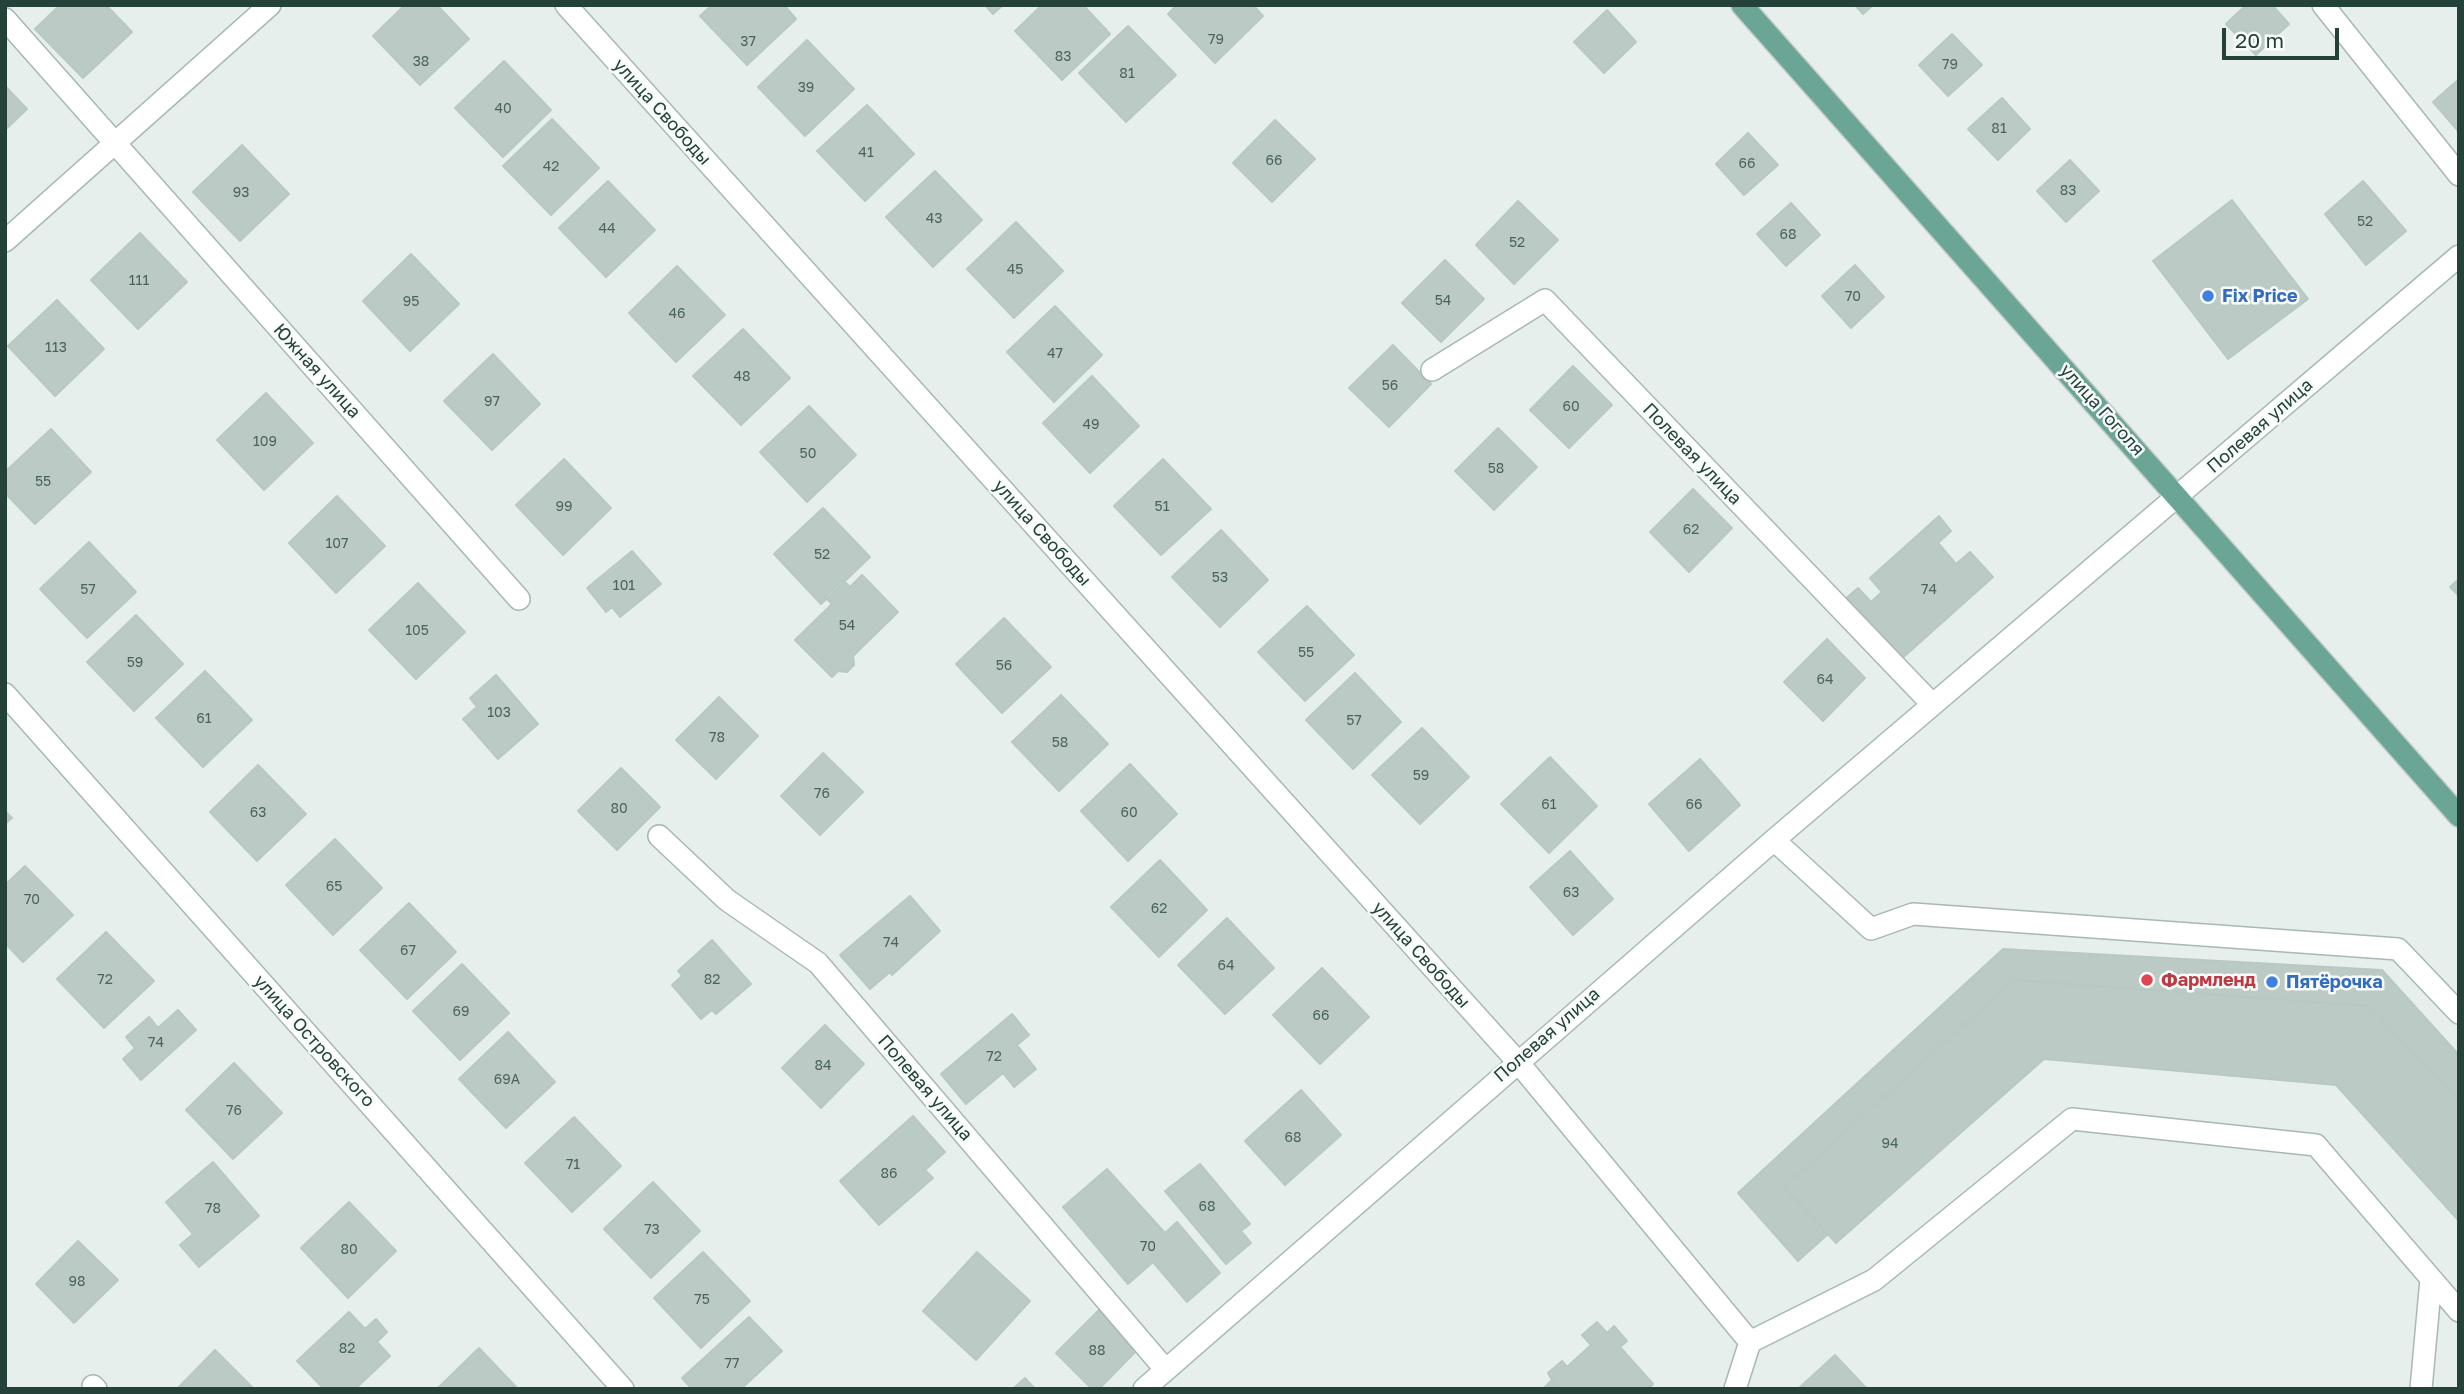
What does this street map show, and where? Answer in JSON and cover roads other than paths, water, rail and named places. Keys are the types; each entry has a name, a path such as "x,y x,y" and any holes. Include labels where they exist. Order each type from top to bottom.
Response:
{"main road":[{"name":"улица Гоголя","path":"1742,5 2459,817"}],"street":[{"path":"5,241 270,5"},
{"name":"улица Свободы","path":"566,5 1517,1061 1751,1342"},
{"path":"2323,5 2459,175"},
{"name":"Южная улица","path":"5,19 519,599"},
{"name":"Полевая улица","path":"1144,1389 1517,1061 2459,256"},
{"name":"Полевая улица","path":"1432,370 1545,300 1932,704"},
{"name":"улица Островского","path":"5,694 623,1389"},
{"name":"Полевая улица","path":"659,836 727,900 818,964 1165,1369"},
{"path":"1774,840 1871,929 1913,914 2398,949 2459,1013"},
{"path":"1735,1389 1751,1342 1874,1280 2072,1119 2316,1145 2459,1311"},
{"path":"2421,1389 2431,1279"}],"place":[{"name":"Fix Price","path":"2208,296"},
{"name":"Фармленд","path":"2147,980"},
{"name":"Пятёрочка","path":"2272,982"}]}
